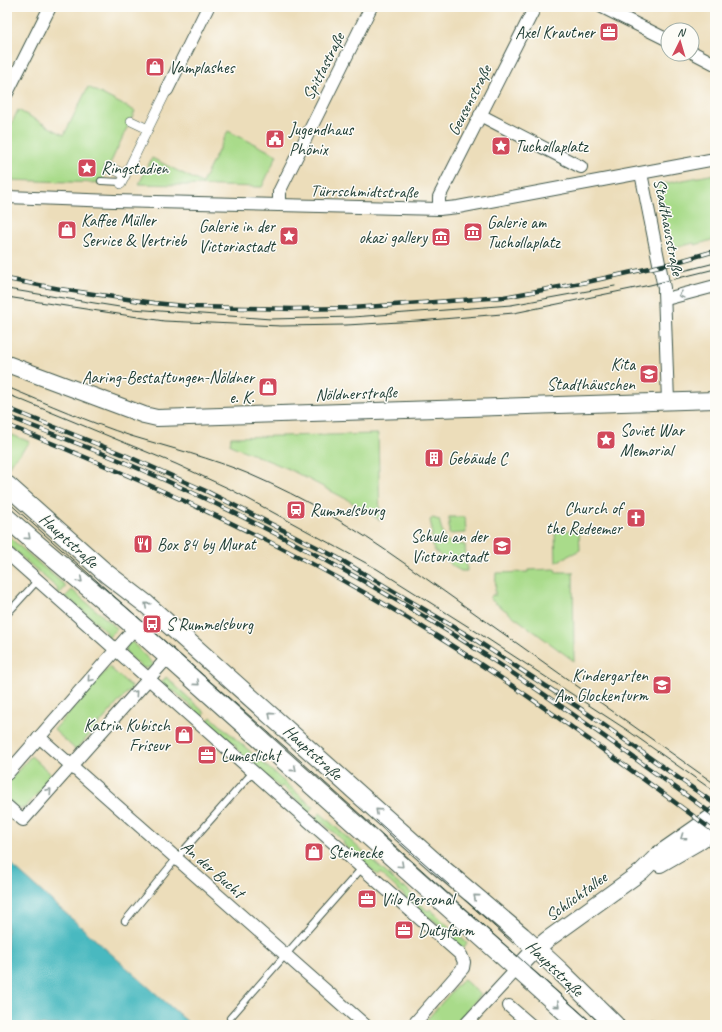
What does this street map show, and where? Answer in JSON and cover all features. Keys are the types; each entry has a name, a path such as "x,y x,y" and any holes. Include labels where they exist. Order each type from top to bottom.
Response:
{"main road":[{"name":"Hauptstraße","path":"7,485 107,574 146,604 438,865 506,922 559,970 615,1025"},
{"name":"Hauptstraße","path":"7,518 168,657 580,1025"}],"street":[{"path":"7,93 50,7"},
{"path":"109,167 122,180 208,7"},
{"name":"Spittastraße","path":"279,205 279,192 371,7"},
{"name":"Geusenstraße","path":"440,209 439,197 535,7"},
{"path":"602,7 660,36"},
{"path":"700,56 715,64"},
{"path":"480,115 581,166"},
{"path":"131,121 148,129"},
{"name":"Türrschmidtstraße","path":"7,197 440,209 458,207 715,159"},
{"name":"Stadthausstraße","path":"641,173 665,293 668,401"},
{"path":"665,293 715,286"},
{"name":"Nöldnerstraße","path":"7,364 144,415 157,418 715,400"},
{"path":"7,553 461,955 464,962 463,968 413,1025"},
{"path":"7,774 135,628"},
{"path":"7,806 24,820 168,657"},
{"name":"An der Bucht","path":"39,737 365,1025"},
{"name":"Schlichtallee","path":"517,969 536,949 641,872 659,854 715,815"},
{"name":"Schlichtallee","path":"641,872 671,858 715,830"},
{"path":"465,1025 517,969"},
{"path":"509,1006 531,1025"}],"lane":[{"path":"101,181 122,180"},
{"path":"7,614 38,581"},
{"path":"125,921 176,859 253,772"},
{"path":"230,1018 362,868"}],"green space":[{"path":"88,87 135,111 101,183 7,180 7,133 18,110 64,135"},
{"path":"228,131 277,155 262,187 139,184 152,158 202,183"},
{"path":"715,174 715,239 695,245 694,243 670,249 657,185"},
{"path":"7,433 30,442 7,468"},
{"path":"378,434 380,520 348,500 289,469 230,445 231,437"},
{"path":"449,517 465,517 466,533 449,534"},
{"path":"433,518 439,520 445,541 465,545 467,571 461,571 454,567 435,551 432,546 432,529 430,520"},
{"path":"579,530 580,550 556,562 555,531"},
{"path":"7,535 66,586 59,595 57,591 58,589 7,544"},
{"path":"555,569 556,572 573,572 574,661 490,599 493,594 495,596 496,573"},
{"path":"72,590 117,628 108,638 106,635 107,632 68,598 63,599"},
{"path":"131,641 154,665 149,668 143,668 126,653 126,647"},
{"path":"109,667 132,687 76,750 54,730"},
{"path":"166,677 205,713 200,719 194,714 195,710 173,690 171,692 161,684"},
{"path":"211,717 313,807 308,814 303,808 304,806 282,786 280,788 235,748 236,746 213,726 211,728 205,724"},
{"path":"31,756 53,776 25,808 17,808 7,799 7,783"},
{"path":"320,813 403,888 405,887 428,911 430,909 467,943 462,950 451,940 453,937 404,898 405,896 380,873 378,875 343,844 344,842 322,822 321,824 314,820"},
{"path":"463,979 481,995 454,1025 422,1025"}],"water":[{"path":"7,861 190,1024 190,1025 7,1025"}],"tram line":[{"path":"683,271 715,263"},
{"path":"7,297 164,321 281,326 346,325 514,313 650,285 715,269"},
{"path":"7,289 132,309 271,319 353,317 511,305 615,286"},
{"path":"7,387 115,431 235,468 291,493 329,514 385,550 715,784"},
{"path":"7,394 176,464 230,489 377,569 627,730 715,792"},
{"path":"7,501 293,754 594,1025"},
{"path":"376,820 449,885"},
{"path":"465,900 514,944"},
{"path":"591,1015 602,1025"}],"railway":[{"path":"7,279 60,289 154,303 194,307 293,309 352,308 504,297 587,282 673,263 715,251"},
{"path":"7,408 127,456 208,492 336,557 474,639 584,711 715,804"},
{"path":"7,416 117,459 168,481 304,548 370,585 483,653 600,733 715,816"},
{"path":"7,425 147,484 238,526 328,572 372,597 461,651 504,680 715,832"}],"place":[{"name":"Axel Krautner","path":"609,32"},
{"name":"Vamplashes","path":"155,67"},
{"name":"Jugendhaus Phönix","path":"275,139"},
{"name":"Tuchollaplatz","path":"501,146"},
{"name":"Ringstadien","path":"87,168"},
{"name":"Kaffee Müller Service & Vertrieb","path":"67,230"},
{"name":"Galerie am Tuchollaplatz","path":"473,232"},
{"name":"Galerie in der Victoriastadt","path":"289,236"},
{"name":"okazi gallery","path":"441,237"},
{"name":"Kita Stadthäuschen","path":"649,374"},
{"name":"Aaring-Bestattungen-Nöldner e. K.","path":"268,387"},
{"name":"Soviet War Memorial","path":"606,440"},
{"name":"Gebäude C","path":"434,458"},
{"name":"Rummelsburg","path":"296,510"},
{"name":"Church of the Redeemer","path":"636,518"},
{"name":"Box 84 by Murat","path":"143,544"},
{"name":"Schule an der Victoriastadt","path":"502,546"},
{"name":"S Rummelsburg","path":"152,624"},
{"name":"Kindergarten Am Glockenturm","path":"662,685"},
{"name":"Katrin Kubisch Friseur","path":"184,735"},
{"name":"Lumeslicht","path":"207,755"},
{"name":"Steinecke","path":"314,852"},
{"name":"Vilo Personal","path":"367,899"},
{"name":"Dutyfarm","path":"404,930"}]}
